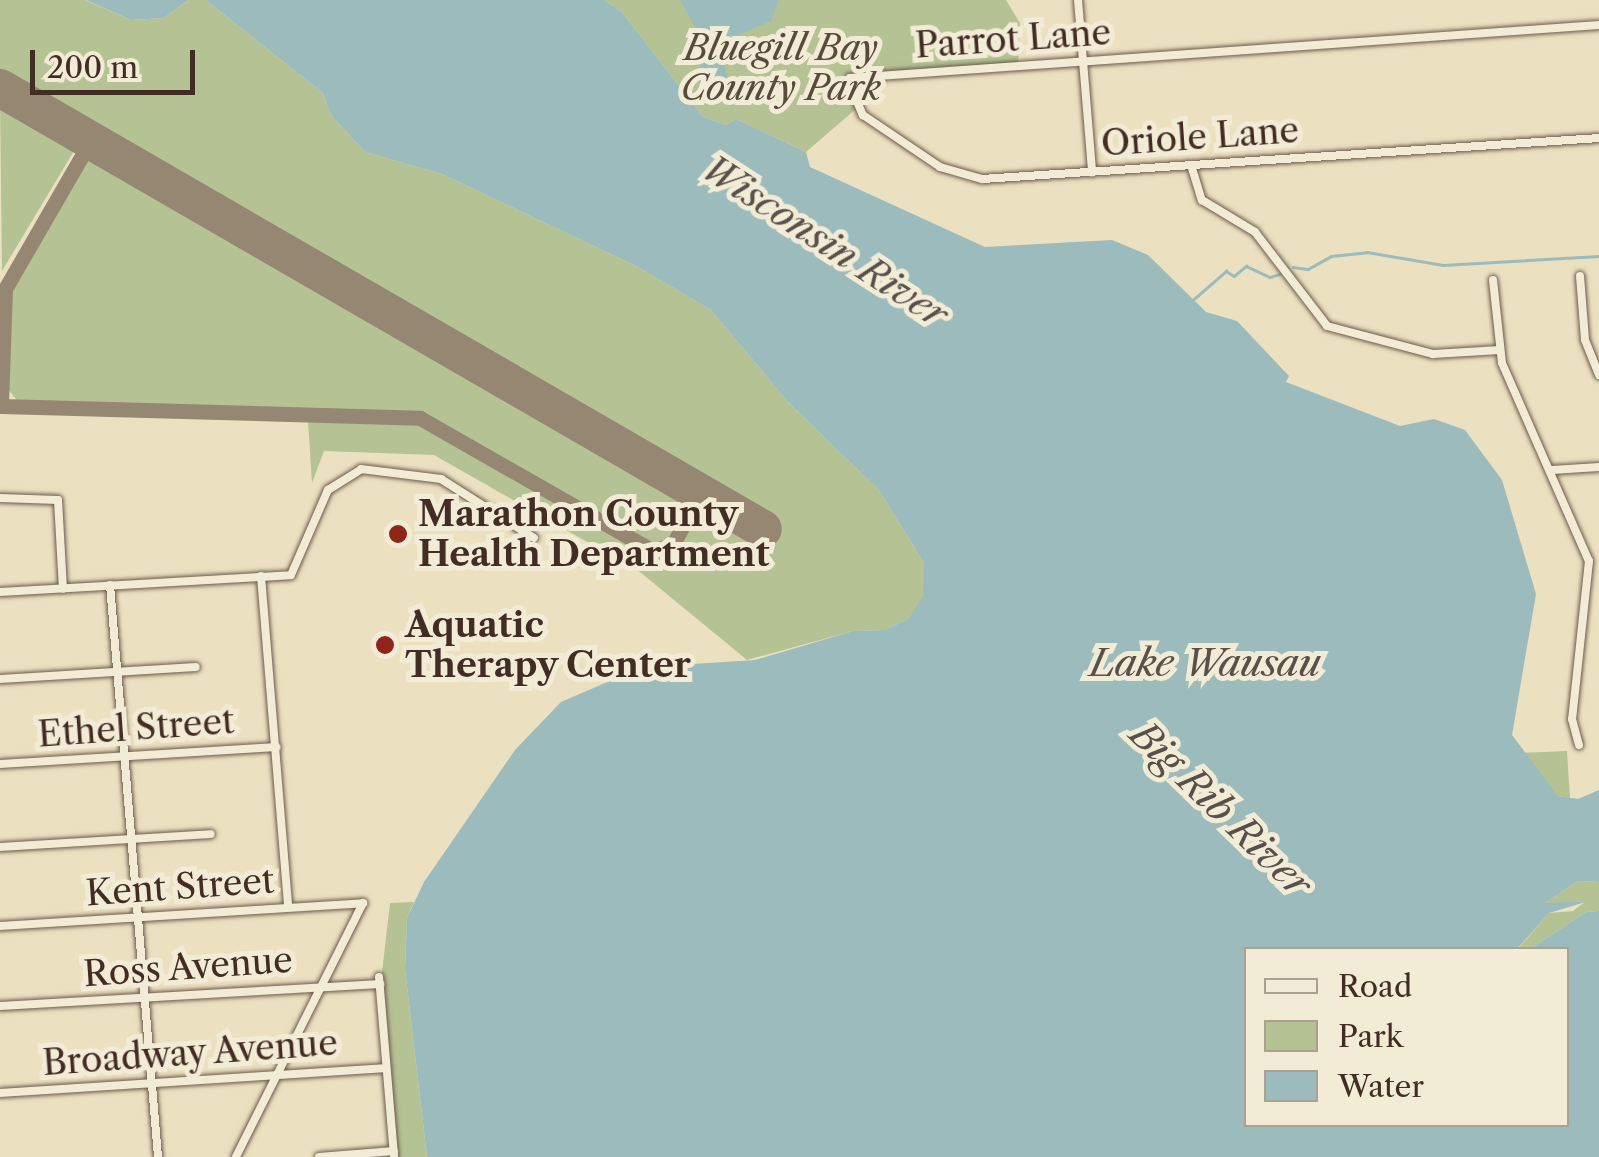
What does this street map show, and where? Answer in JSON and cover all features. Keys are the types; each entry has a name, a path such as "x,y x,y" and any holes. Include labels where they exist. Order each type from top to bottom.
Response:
{"street":[{"path":"1078,0 1092,172"},
{"name":"Parrot Lane","path":"850,78 1599,24"},
{"name":"Oriole Lane","path":"850,78 863,115 956,174 1092,172 1599,138"},
{"path":"1190,165 1202,200 1255,232 1327,326 1432,354 1500,350"},
{"path":"1580,276 1585,340 1599,375"},
{"path":"1494,280 1500,350 1589,561 1572,719 1578,745"},
{"path":"1552,470 1599,467"},
{"path":"0,592 291,574 326,492 357,470 441,479 534,538"},
{"path":"0,498 58,500 63,589"},
{"path":"262,576 288,907"},
{"path":"110,586 158,1157"},
{"path":"0,679 196,667"},
{"name":"Ethel Street","path":"0,764 276,746"},
{"path":"0,847 210,834"},
{"name":"Kent Street","path":"0,926 364,904 324,987"},
{"name":"Ross Avenue","path":"0,1006 324,987 379,980 383,1068"},
{"path":"236,1157 324,987"},
{"path":"319,1157 394,1154 383,1068"},
{"name":"Broadway Avenue","path":"0,1093 383,1068"}],"green space":[{"path":"0,0 85,0 131,20 164,18 188,0 206,0 323,93 331,115 365,152 442,174 638,267 711,310 788,402 879,490 924,563 924,596 908,619 885,630 853,631 747,660 640,572 434,455 324,451 312,483 308,421 416,424 653,557 673,553 700,513 756,538 768,517 0,72"},
{"name":"Bluegill Bay County Park","path":"604,0 1006,0 1020,23 1018,66 851,78 857,108 806,152 736,119 726,125 703,117 622,12"},
{"path":"0,100 71,141 74,151 2,271"},
{"path":"96,157 678,493 685,510 667,540 653,544 421,413 19,403 8,389 12,287 86,160"},
{"path":"1567,751 1570,798 1558,796 1521,753"},
{"path":"1578,881 1599,882 1599,911 1586,912 1533,947 1520,947 1549,913 1573,911 1586,901 1542,905"},
{"path":"414,902 407,918 405,969 427,1157 398,1157 382,972 390,903"}],"water":[{"path":"86,0 188,0 164,18 131,20"},
{"name":"Lake Wausau","path":"206,0 604,0 622,12 703,117 726,125 736,119 806,152 810,167 985,247 1112,240 1148,255 1206,312 1237,321 1289,376 1286,382 1400,426 1434,419 1465,430 1502,480 1536,594 1512,735 1558,796 1578,799 1599,790 1599,882 1578,881 1545,903 1589,901 1549,913 1519,947 1244,947 1244,1127 1569,1127 1569,947 1533,947 1586,912 1599,911 1599,1157 427,1157 405,969 407,918 424,882 515,750 561,702 605,683 661,666 755,660 853,631 885,630 908,619 923,596 924,563 879,490 788,402 711,310 638,267 442,174 365,152 331,115 323,93"},
{"path":"680,0 779,0 771,21 720,43 734,110 721,91 699,82 702,40"}],"waterway":[{"path":"1293,267 1308,269 1331,256 1367,252 1443,265 1599,256"},
{"path":"1194,299 1226,271 1234,276 1246,266 1270,277 1280,274"}],"taxiway":[{"path":"91,140 5,289 1,406 420,418 653,551 673,544 701,492"}],"runway":[{"path":"0,88 763,529"}],"place":[{"name":"Marathon County Health Department","path":"398,534"},
{"name":"Aquatic Therapy Center","path":"385,645"}],"water label":[{"name":"Wisconsin River","path":"825,241"},
{"name":"Big Rib River","path":"1221,809"}]}
